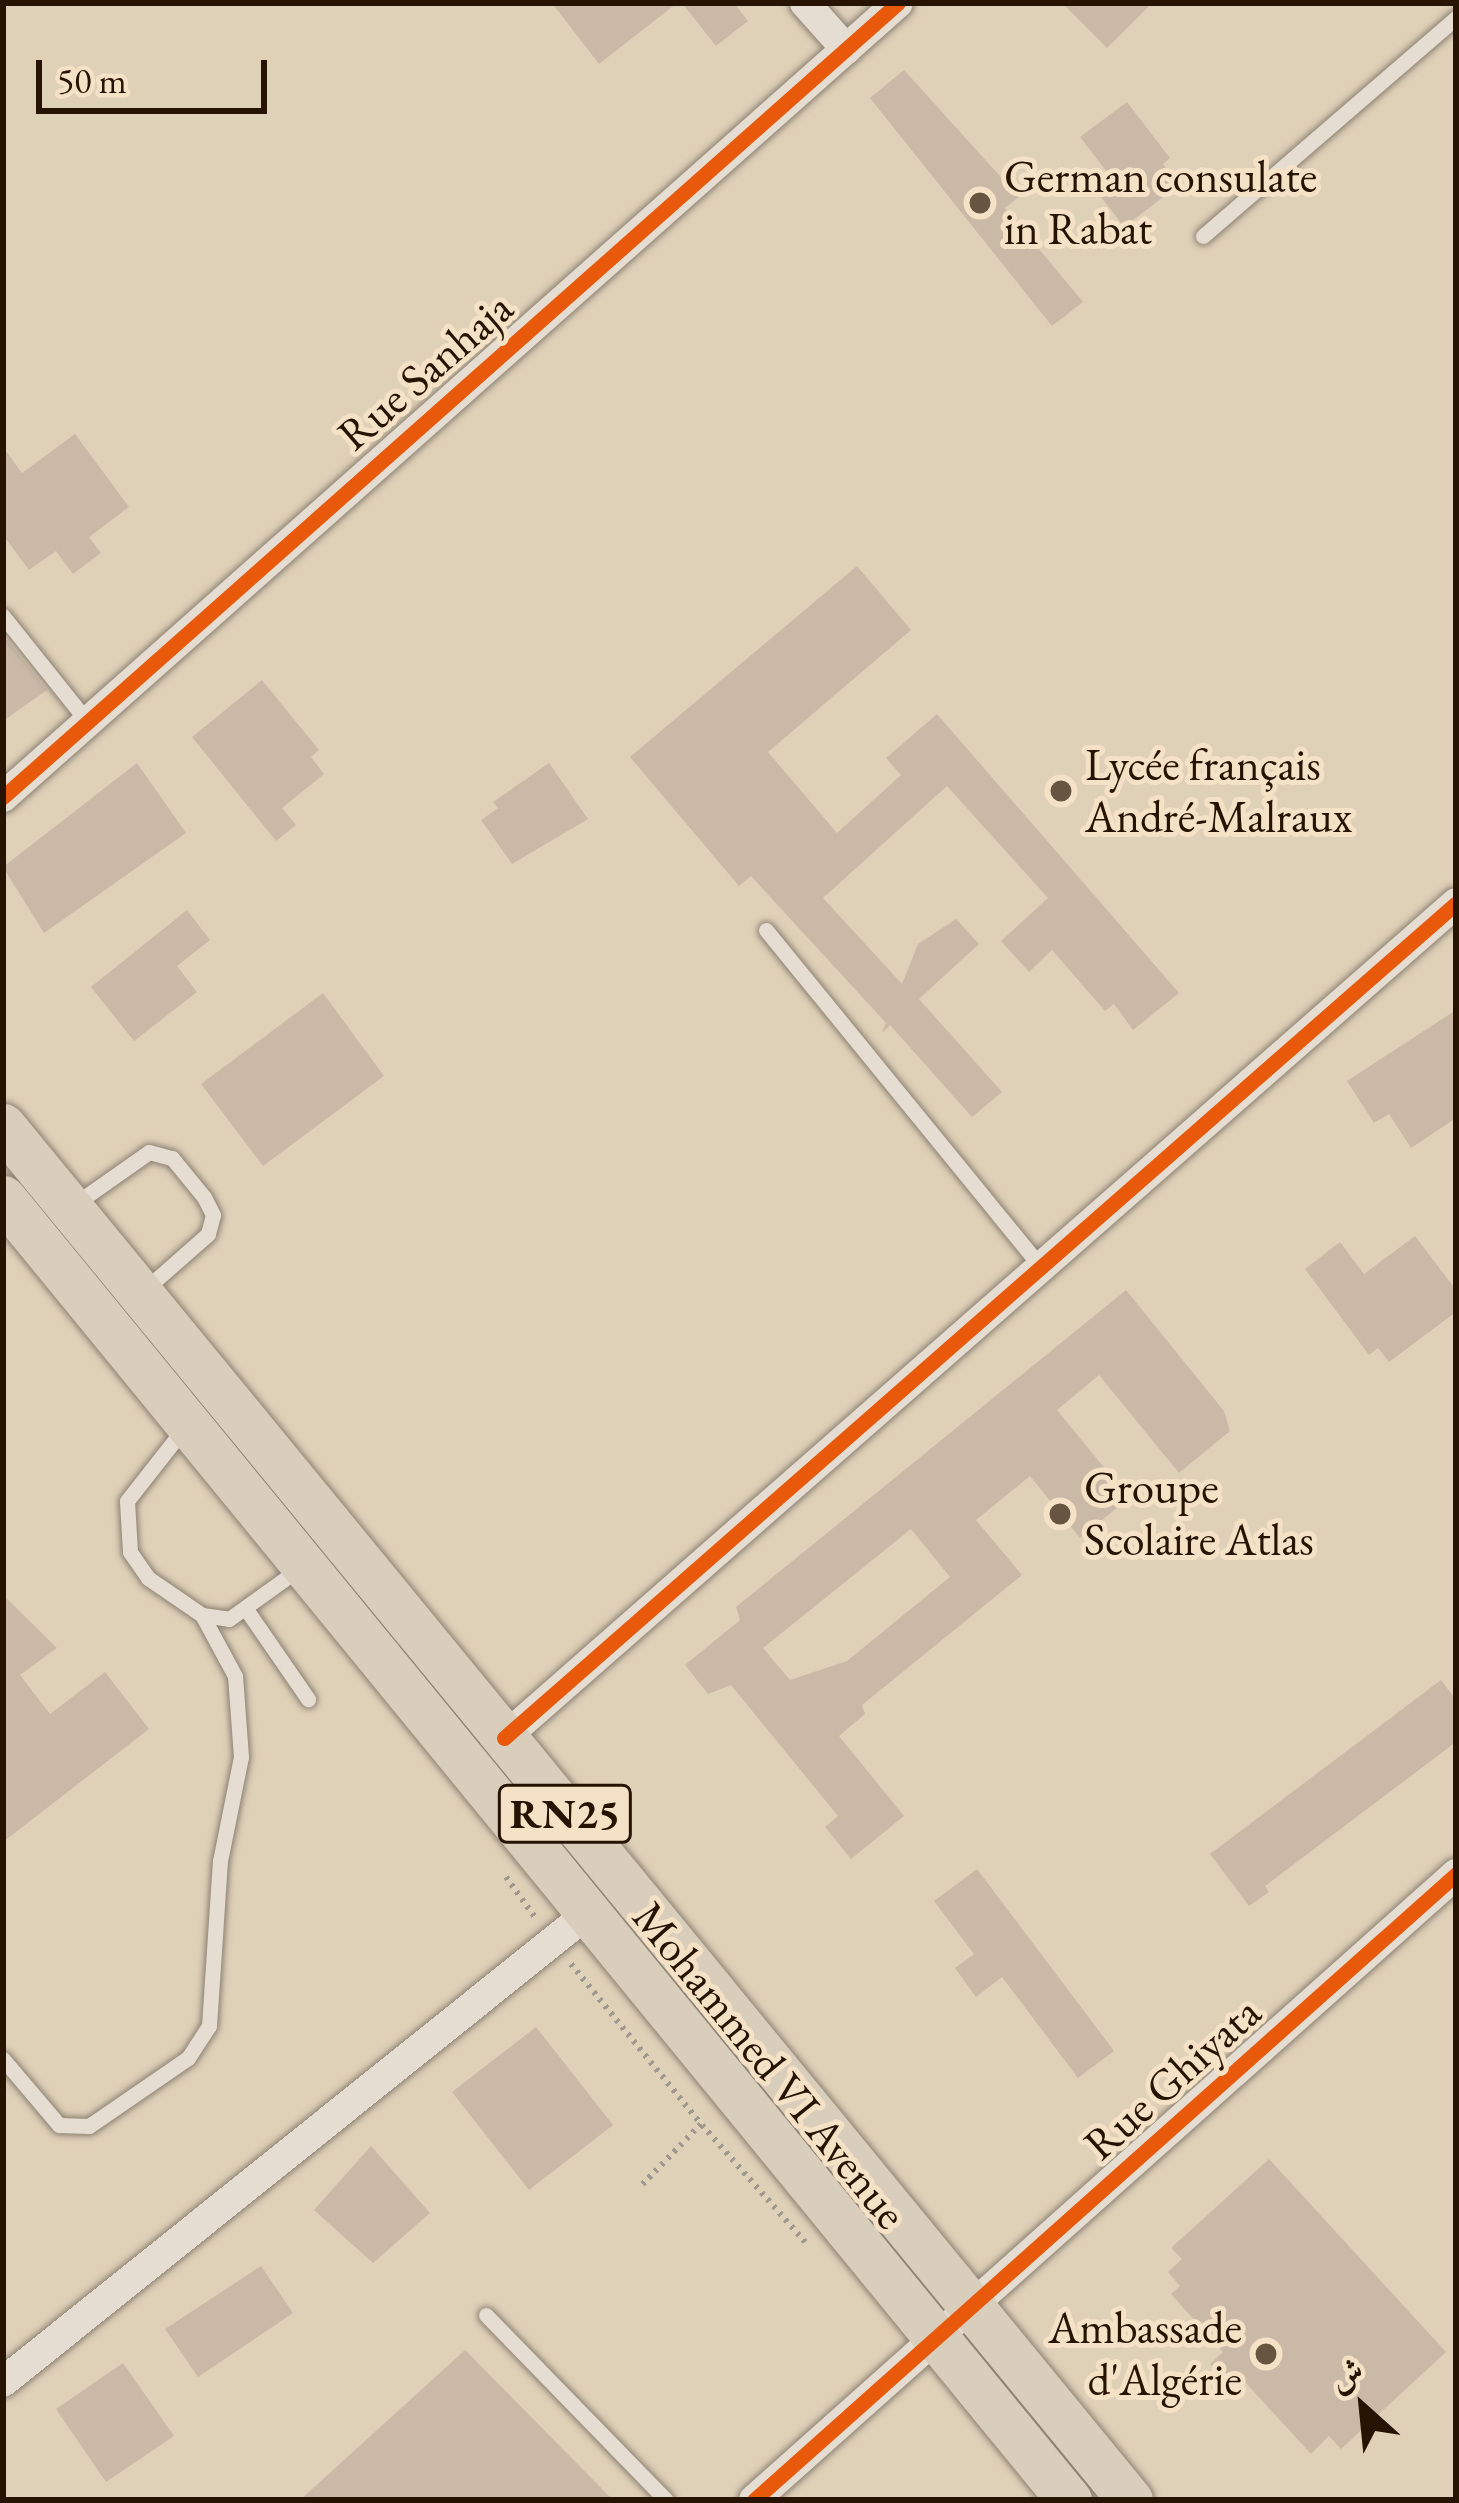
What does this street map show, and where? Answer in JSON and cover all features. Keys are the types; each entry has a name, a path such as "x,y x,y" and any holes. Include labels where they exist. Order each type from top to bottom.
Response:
{"main road":[{"name":"Mohammed VI Avenue","path":"3,1126 503,1738 953,2322 1130,2500"},
{"name":"RN25","path":"3,1198 302,1566 570,1928 953,2322 1069,2500"}],"street":[{"path":"805,3 846,49"},
{"name":"Rue Sanhaja","path":"3,797 898,3"},
{"path":"503,1738 1456,903"},
{"name":"Rue Ghiyata","path":"754,2500 1456,1874"},
{"path":"3,2381 570,1928"}],"lane":[{"path":"1203,236 1456,18"},
{"path":"3,616 86,720"},
{"path":"766,930 1041,1267"},
{"path":"70,1208 141,1154 158,1151 178,1164 210,1205 212,1225 140,1294"},
{"path":"3,2059 59,2125 88,2126 188,2058 209,2026 220,1861 241,1756 235,1676 202,1616 148,1578 124,1527 127,1501 147,1466 187,1425"},
{"path":"202,1616 248,1612 302,1566"},
{"path":"248,1612 308,1699"},
{"path":"486,2315 666,2500"}],"path":[{"path":"503,1872 570,1928 701,2124 809,2247"},
{"path":"640,2187 701,2124"}],"building":[{"path":"552,3 677,3 599,64"},
{"path":"682,3 734,3 748,21 716,46"},
{"path":"1062,3 1152,3 1107,48"},
{"name":"German consulate in Rabat","path":"904,70 1019,197 1005,208 1083,302 1052,326 870,98"},
{"path":"1127,102 1170,158 1163,164 1179,185 1124,227 1091,184 1107,172 1080,137"},
{"path":"75,434 129,507 89,537 101,553 73,574 56,551 29,570 3,535 3,447 22,473"},
{"path":"857,566 911,630 768,752 837,833 901,775 886,758 937,714 1179,993 1133,1030 1114,1004 1105,1011 1052,950 1029,972 1001,941 1048,898 947,786 823,898 902,984 918,944 956,919 979,944 919,999 1002,1092 972,1117 890,1025 882,1033 886,1023 751,876 739,886 630,757"},
{"path":"3,635 47,690 3,721"},
{"path":"262,680 319,750 311,757 324,774 282,808 296,825 276,841 192,737"},
{"path":"137,763 186,833 44,933 3,867"},
{"path":"549,763 588,819 512,864 481,820 498,808 493,802"},
{"path":"187,910 210,940 177,966 197,992 134,1041 91,987"},
{"path":"323,993 384,1076 263,1166 201,1084"},
{"path":"1456,1010 1456,1118 1411,1148 1389,1114 1374,1123 1347,1081"},
{"path":"1415,1236 1456,1290 1456,1312 1389,1362 1378,1348 1369,1355 1305,1269 1340,1242 1364,1274"},
{"path":"1126,1290 1224,1411 1230,1431 1179,1473 1099,1375 1057,1410 1129,1498 1080,1538 1030,1476 976,1520 1022,1575 862,1705 865,1714 839,1736 904,1816 851,1859 825,1827 838,1816 731,1685 708,1694 685,1665 740,1620 736,1607","holes":["911,1529 950,1577 847,1661 790,1680 763,1648"]},
{"path":"3,1595 57,1648 20,1675 50,1714 105,1672 149,1729 3,1842"},
{"path":"1441,1680 1456,1700 1456,1742 1265,1886 1269,1892 1249,1906 1210,1854"},
{"path":"977,1869 1114,2051 1078,2078 1002,1977 976,1997 955,1968 974,1954 934,1901"},
{"path":"536,2027 613,2125 529,2190 452,2092"},
{"path":"371,2146 430,2213 373,2263 314,2210"},
{"path":"1269,2159 1446,2352 1341,2449 1329,2436 1311,2454 1244,2381 1234,2390 1210,2364 1223,2352 1171,2294 1180,2286 1168,2272 1182,2259 1171,2248"},
{"path":"261,2266 293,2313 198,2377 165,2329"},
{"path":"465,2350 613,2500 300,2500"},
{"path":"123,2363 174,2436 106,2482 56,2409"}],"cycle path":[{"path":"3,797 898,3"},
{"path":"504,1738 1456,903"},
{"path":"754,2500 1456,1874"}],"place":[{"name":"German consulate in Rabat","path":"980,203"},
{"name":"Lycée français André-Malraux","path":"1061,791"},
{"name":"Groupe Scolaire Atlas","path":"1060,1514"},
{"name":"Ambassade d'Algérie","path":"1266,2354"}]}
